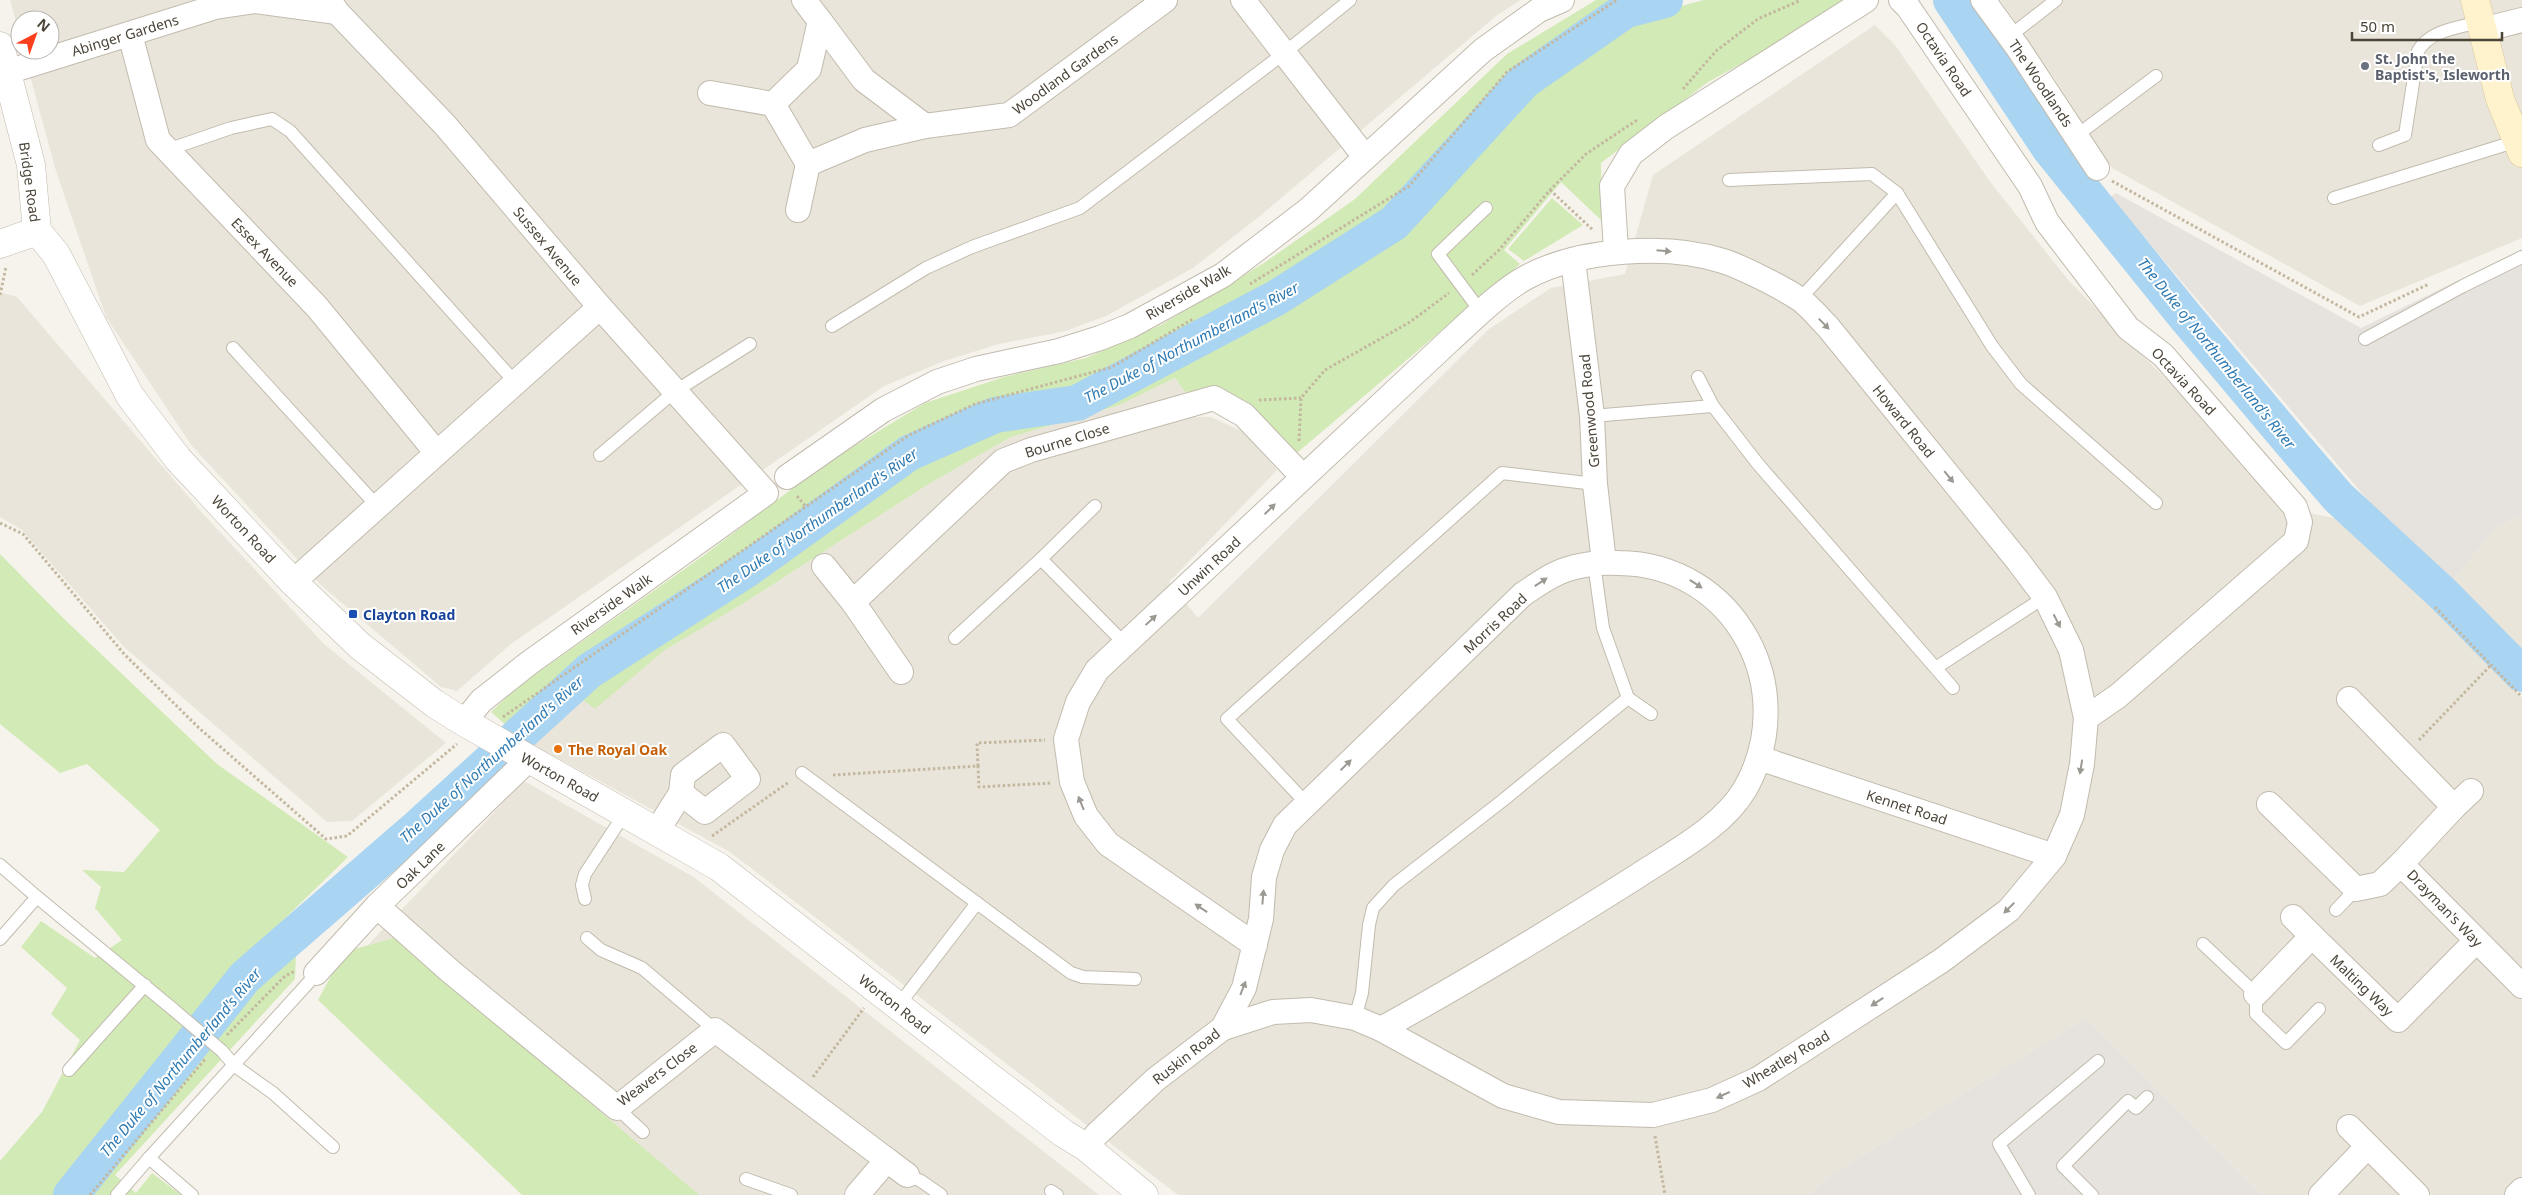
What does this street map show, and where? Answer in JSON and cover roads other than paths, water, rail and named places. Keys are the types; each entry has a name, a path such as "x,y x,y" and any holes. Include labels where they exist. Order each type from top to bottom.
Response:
{"main road":[{"path":"2479,17 2500,99 2520,147"}],"street":[{"path":"804,0 864,80 926,126"},
{"name":"Woodland Gardens","path":"808,164 865,140 926,126 1009,115 1164,0"},
{"path":"1243,0 1364,158"},
{"name":"Riverside Walk","path":"787,478 883,410 937,382 976,369 1059,351 1100,338 1130,326 1215,279 1308,210 1483,50 1539,10 1562,0"},
{"path":"1616,251 1612,186 1632,154 1666,127 1866,0"},
{"name":"Octavia Road","path":"1901,0 1908,6 2030,186 2047,222 2128,328 2163,354 2295,507 2300,522 2296,541 2118,696 2086,718"},
{"name":"The Woodlands","path":"1983,0 2010,36 2097,168"},
{"name":"Abinger Gardens","path":"6,80 218,4 255,1 333,6"},
{"name":"Sussex Avenue","path":"333,6 445,124 600,307 766,494"},
{"path":"2479,17 2522,20"},
{"path":"773,104 809,69 820,21"},
{"name":"Essex Avenue","path":"130,34 158,140 317,306 436,452"},
{"name":"Bridge Road","path":"0,46 6,80 30,165 37,231"},
{"path":"710,93 773,104 808,164 798,210"},
{"path":"1,244 37,231"},
{"name":"Worton Road","path":"37,231 56,254 130,396 178,460 293,582 360,646 435,704 474,728 720,867 1063,1133 1087,1148 1142,1194"},
{"name":"Howard Road","path":"1616,251 1663,250 1724,261 1800,299 1828,327 2045,597 2072,650 2086,718"},
{"name":"Unwin Road","path":"1255,946 1108,844 1086,816 1072,782 1066,739 1078,702 1097,670 1125,644 1296,470 1481,312 1527,277 1573,260 1616,251"},
{"name":"Greenwood Road","path":"1573,260 1592,416 1599,563"},
{"path":"293,582 600,307"},
{"name":"Bourne Close","path":"853,602 1002,461 1031,450 1214,398 1244,415 1296,470"},
{"name":"Riverside Walk","path":"474,728 481,701 529,663 766,494"},
{"name":"Morris Road","path":"1255,946 1261,919 1264,877 1272,850 1285,825 1523,594 1548,577 1569,568 1599,563 1636,563 1662,568 1694,581 1722,603 1743,632 1758,662 1766,703 1765,729 1759,758 1746,788 1730,811 1684,845 1484,972 1381,1029"},
{"path":"824,566 853,602 901,672"},
{"path":"2349,699 2454,807"},
{"name":"Wheatley Road","path":"1223,1028 1272,1012 1311,1010 1355,1018 1381,1029 1503,1096 1559,1112 1653,1115 1712,1100 1758,1079 1933,967 2008,910 2054,856 2072,815 2082,764 2086,718"},
{"name":"Oak Lane","path":"312,978 377,906 522,756"},
{"name":"Kennet Road","path":"1759,758 2054,856"},
{"name":"Drayman's Way","path":"2471,790 2402,864 2522,986"},
{"path":"657,831 681,793"},
{"path":"2269,804 2356,889 2380,884 2402,864"},
{"name":"Weavers Close","path":"377,906 450,972 617,1108 715,1030"},
{"name":"Malting Way","path":"2293,917 2398,1020 2476,941"},
{"path":"2256,994 2312,936"},
{"name":"Ruskin Road","path":"1087,1148 1096,1135 1156,1079 1223,1028 1244,988 1255,946"},
{"path":"715,1030 907,1175"},
{"path":"2350,1128 2418,1195"},
{"path":"2321,1195 2368,1146"},
{"path":"857,1195 887,1160"},
{"path":"2517,1195 2522,1190"}],"lane":[{"path":"832,326 926,268 972,247 1080,208 1283,54 1350,0"},
{"path":"2010,36 2056,0"},
{"path":"2379,145 2405,135 2418,51 2423,42 2431,36 2479,17"},
{"path":"2076,136 2156,76"},
{"path":"167,150 231,128 272,120 284,127 515,382"},
{"path":"2334,198 2520,147"},
{"path":"1729,180 1872,174 1897,193 1992,346 2021,384 2156,503"},
{"path":"1800,299 1897,193"},
{"path":"1481,312 1438,254 1486,208"},
{"path":"2365,339 2463,286 2522,257"},
{"path":"600,455 674,392 750,344"},
{"path":"233,348 378,507"},
{"path":"1698,377 1713,406 1758,464 1937,667 1953,688"},
{"path":"1592,416 1713,406"},
{"path":"1306,803 1227,719 1502,473 1595,484"},
{"path":"955,638 1041,559 1095,506"},
{"path":"1041,559 1125,644"},
{"path":"1599,563 1603,628 1628,698 1651,714"},
{"path":"1937,667 2045,597"},
{"path":"1355,1018 1362,993 1368,925 1373,908 1394,885 1502,801 1628,698"},
{"path":"802,773 1071,973 1084,977 1135,979"},
{"path":"585,899 582,885 585,874 625,813"},
{"path":"0,865 219,1048 235,1066 273,1093 333,1147"},
{"path":"2336,910 2356,889"},
{"path":"0,939 38,897"},
{"path":"898,1006 976,903"},
{"path":"588,938 601,950 642,968 715,1030"},
{"path":"2202,944 2256,994 2256,1014 2286,1043 2320,1009"},
{"path":"117,1195 235,1066 312,978"},
{"path":"69,1070 145,985"},
{"path":"2029,1195 1999,1144 2098,1061"},
{"path":"2092,1195 2062,1166 2128,1101 2136,1108 2147,1097"},
{"path":"617,1108 643,1132"},
{"path":"149,1158 192,1195"},
{"path":"907,1175 921,1181 941,1195"},
{"path":"746,1179 791,1195"}],"waterway":[{"name":"The Duke of Northumberland's River","path":"71,1195 245,977 419,826 589,671 749,568 909,453 995,415 1077,403 1276,298 1394,223 1524,81 1626,10 1665,0"},
{"name":"The Duke of Northumberland's River","path":"1951,0 2050,149 2184,315 2294,446 2338,497 2443,594 2522,674"}],"place":[{"name":"St. John the Baptist's, Isleworth","path":"2365,66"},
{"name":"Clayton Road","path":"353,614"},
{"name":"The Royal Oak","path":"558,749"}]}
